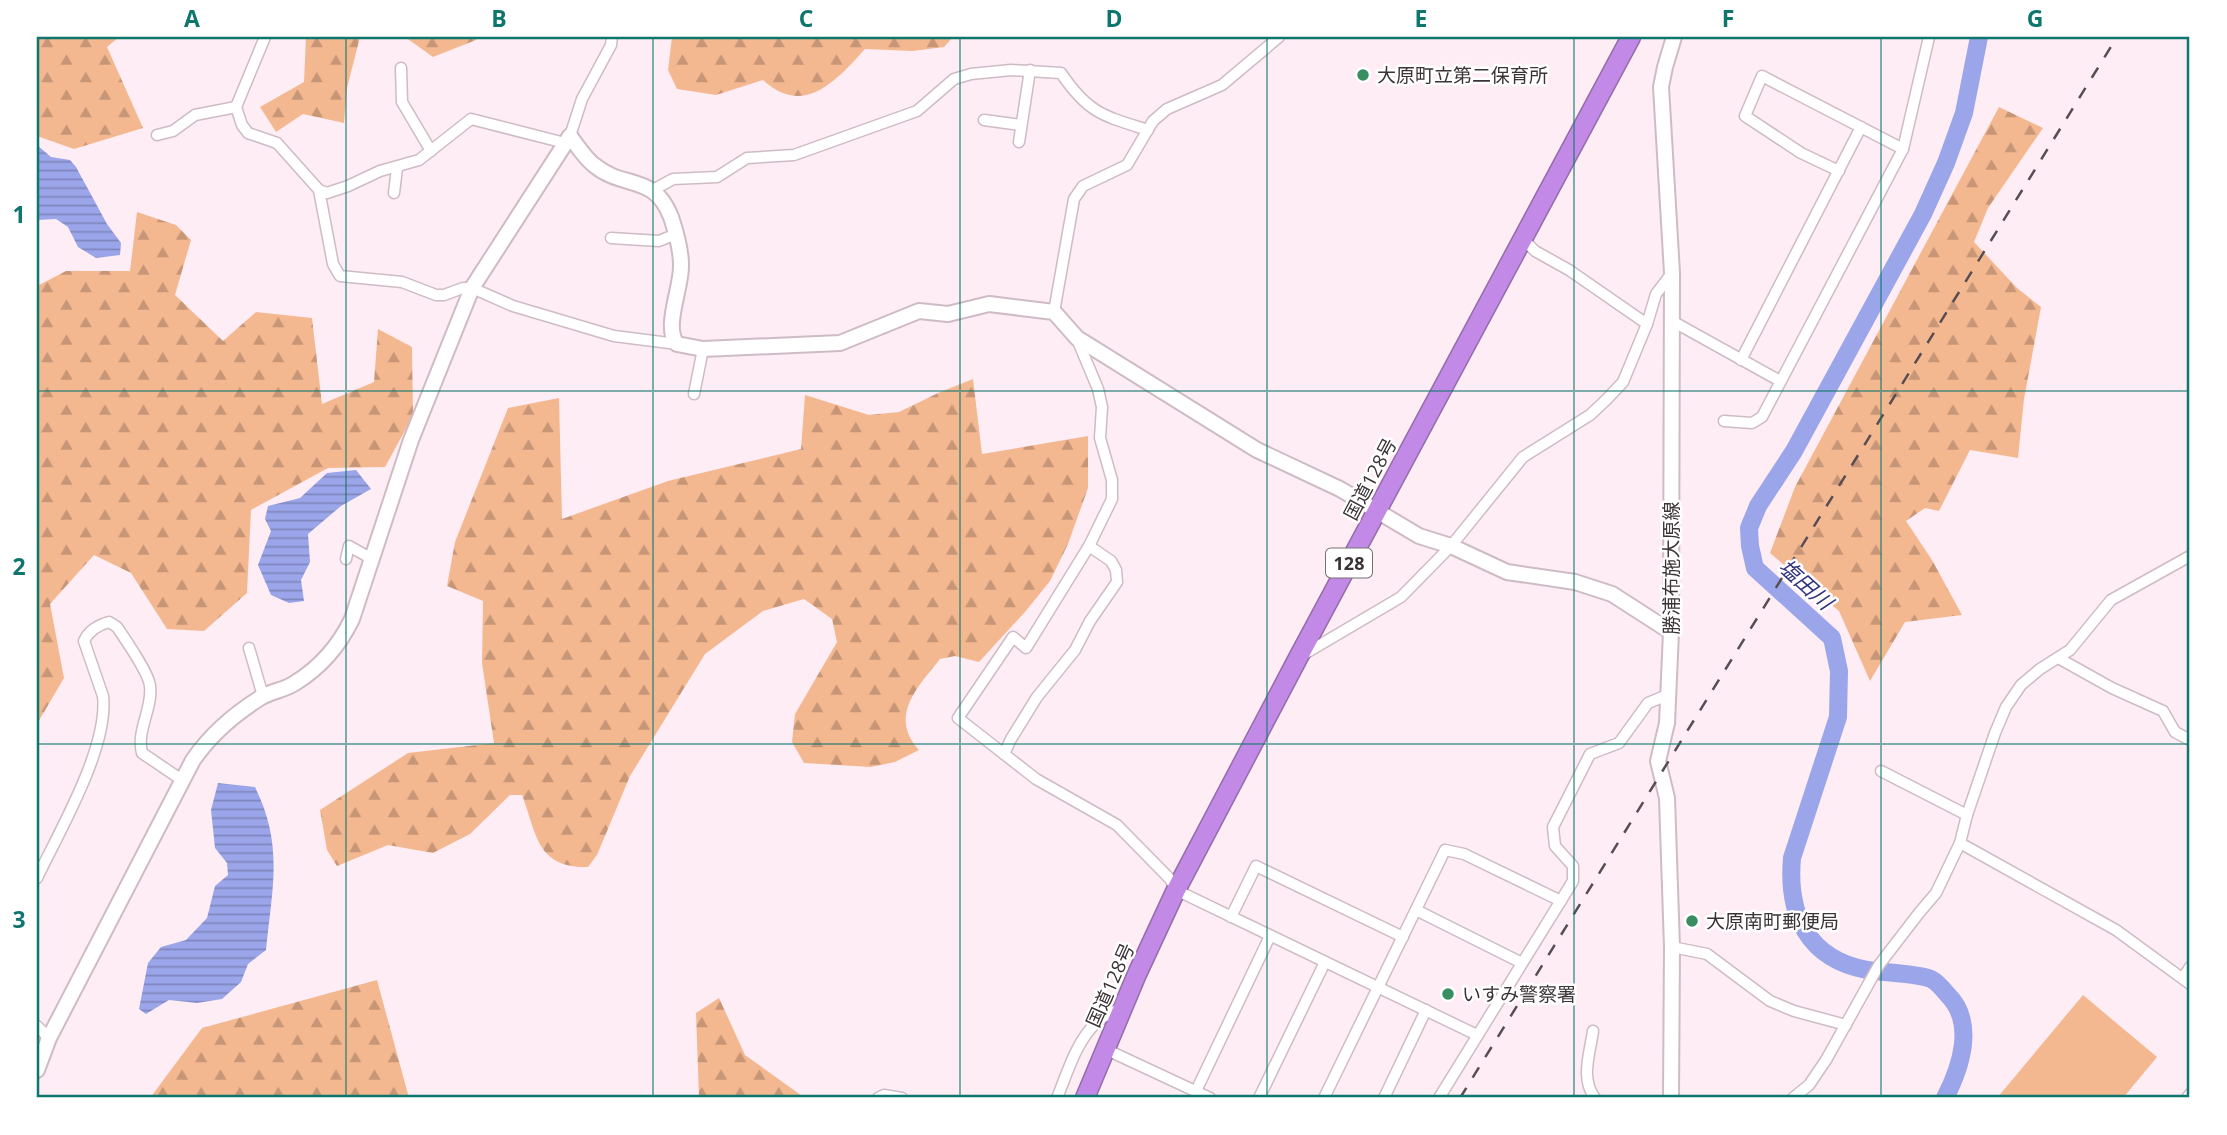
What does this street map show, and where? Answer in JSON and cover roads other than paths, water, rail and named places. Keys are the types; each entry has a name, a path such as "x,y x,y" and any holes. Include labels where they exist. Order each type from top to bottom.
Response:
{"highway":[{"name":"国道128号","path":"1085,1098 1176,890 1297,658 1631,37"}],"street":[{"path":"265,37 236,107 248,133 277,142 319,190 333,264 340,276 402,282 436,295 472,288 513,306 614,336 703,349 839,343 919,311 948,314 989,304 1054,312 1077,338 1257,450 1339,489 1419,536 1451,546 1507,572 1574,582 1612,594 1671,632"},
{"path":"37,1070 48,1038 182,780 207,740 227,721 263,696 294,684 318,666 342,640 352,619 411,440 472,288 568,139 582,99 611,45 612,37"},
{"path":"1054,312 1074,199 1083,186 1127,165 1153,121 1167,109 1222,85 1279,37"},
{"name":"勝浦布施大原線","path":"1671,1098 1672,947 1667,798 1657,761 1666,734 1671,632 1672,273 1661,87 1674,37"},
{"path":"1724,421 1752,423 1762,416 1903,149 1929,37"},
{"path":"401,68 402,102 431,151"},
{"path":"653,190 673,179 718,177 747,158 794,155 917,111 954,79 971,74 1030,70 1061,73 1086,104 1101,115 1147,130"},
{"path":"1018,142 1030,70"},
{"path":"1839,171 1801,153 1745,116 1762,76 1903,149"},
{"path":"157,135 173,131 195,114 236,107"},
{"path":"319,190 327,192 348,187 380,171 419,160 471,119 568,139 594,165 617,178 653,190 670,215 682,268 671,332 677,344"},
{"path":"984,120 1021,125"},
{"path":"1741,359 1861,127"},
{"path":"394,193 397,167"},
{"path":"611,238 659,241 676,234"},
{"path":"1523,239 1535,251 1569,270 1647,324"},
{"path":"1297,658 1401,597 1451,546 1523,457 1590,415 1623,382 1647,324 1656,294 1672,273"},
{"path":"1672,321 1780,381"},
{"path":"1077,338 1098,389 1101,407 1100,438 1112,480 1112,499 1089,546 1027,648 1013,637 958,718 1036,779 1117,825 1170,879 1176,890 1478,1035"},
{"path":"694,394 703,349"},
{"path":"346,559 349,546 372,559"},
{"path":"1004,754 1037,697 1076,650 1090,621 1117,582 1116,570 1111,561 1089,546"},
{"path":"1793,1098 1809,1085 1879,965 1936,893 1960,843 1967,815 2006,707 2021,685 2040,669 2060,659 2111,600 2190,556"},
{"path":"37,878 79,790 98,739 103,696 84,641 88,634 100,625 109,622 117,626 150,683 140,743 142,752 182,780"},
{"path":"249,648 263,696"},
{"path":"2060,659 2112,688 2163,711 2175,732 2190,740"},
{"path":"1439,1098 1573,881 1573,866 1555,846 1553,827 1590,754 1619,743 1648,703 1670,694"},
{"path":"1881,771 1967,815"},
{"path":"1960,843 2116,930 2187,981 2190,967"},
{"path":"1324,1098 1446,850 1464,854 1561,901"},
{"path":"1231,917 1256,866 1403,937"},
{"path":"1416,910 1522,963"},
{"path":"1196,1091 1270,936"},
{"path":"1672,947 1707,954 1770,1001 1794,1011 1846,1025"},
{"path":"1259,1098 1325,962"},
{"path":"1057,1098 1088,1032 1098,1021 1123,1007"},
{"path":"1384,1098 1426,1010"},
{"path":"37,1026 48,1038"},
{"path":"1593,1031 1586,1078 1595,1098"},
{"path":"1105,1049 1210,1098"},
{"path":"2187,1098 2190,1094"},
{"path":"878,1098 884,1095 902,1098"}],"water":[{"path":"37,145 51,157 70,160 76,167 107,224 121,243 120,255 96,258 78,247 68,227 56,219 37,220"},
{"path":"356,470 371,489 341,506 308,534 310,562 301,580 304,601 289,603 271,595 258,565 271,531 265,519 268,506 300,498 327,473"},
{"path":"218,783 255,787 264,808 270,829 274,867 266,950 248,964 241,982 222,999 197,1003 169,1000 146,1014 139,1009 148,963 161,947 186,940 207,918 215,886 228,875 227,863 215,848 211,810"}],"waterway":[{"name":"塩田川","path":"1945,1098 1956,1073 1963,1045 1961,1018 1956,1005 1931,979 1867,970 1830,956 1816,945 1798,916 1791,879 1792,858 1838,717 1839,671 1832,638 1755,568 1749,528 1758,506 1794,451 1923,214 1946,163 1964,113 1979,37"}],"railway":[{"path":"1460,1098 2117,37"}],"place":[{"name":"大原町立第二保育所","path":"1363,75"},
{"name":"大原南町郵便局","path":"1692,921"},
{"name":"いすみ警察署","path":"1448,994"}]}
